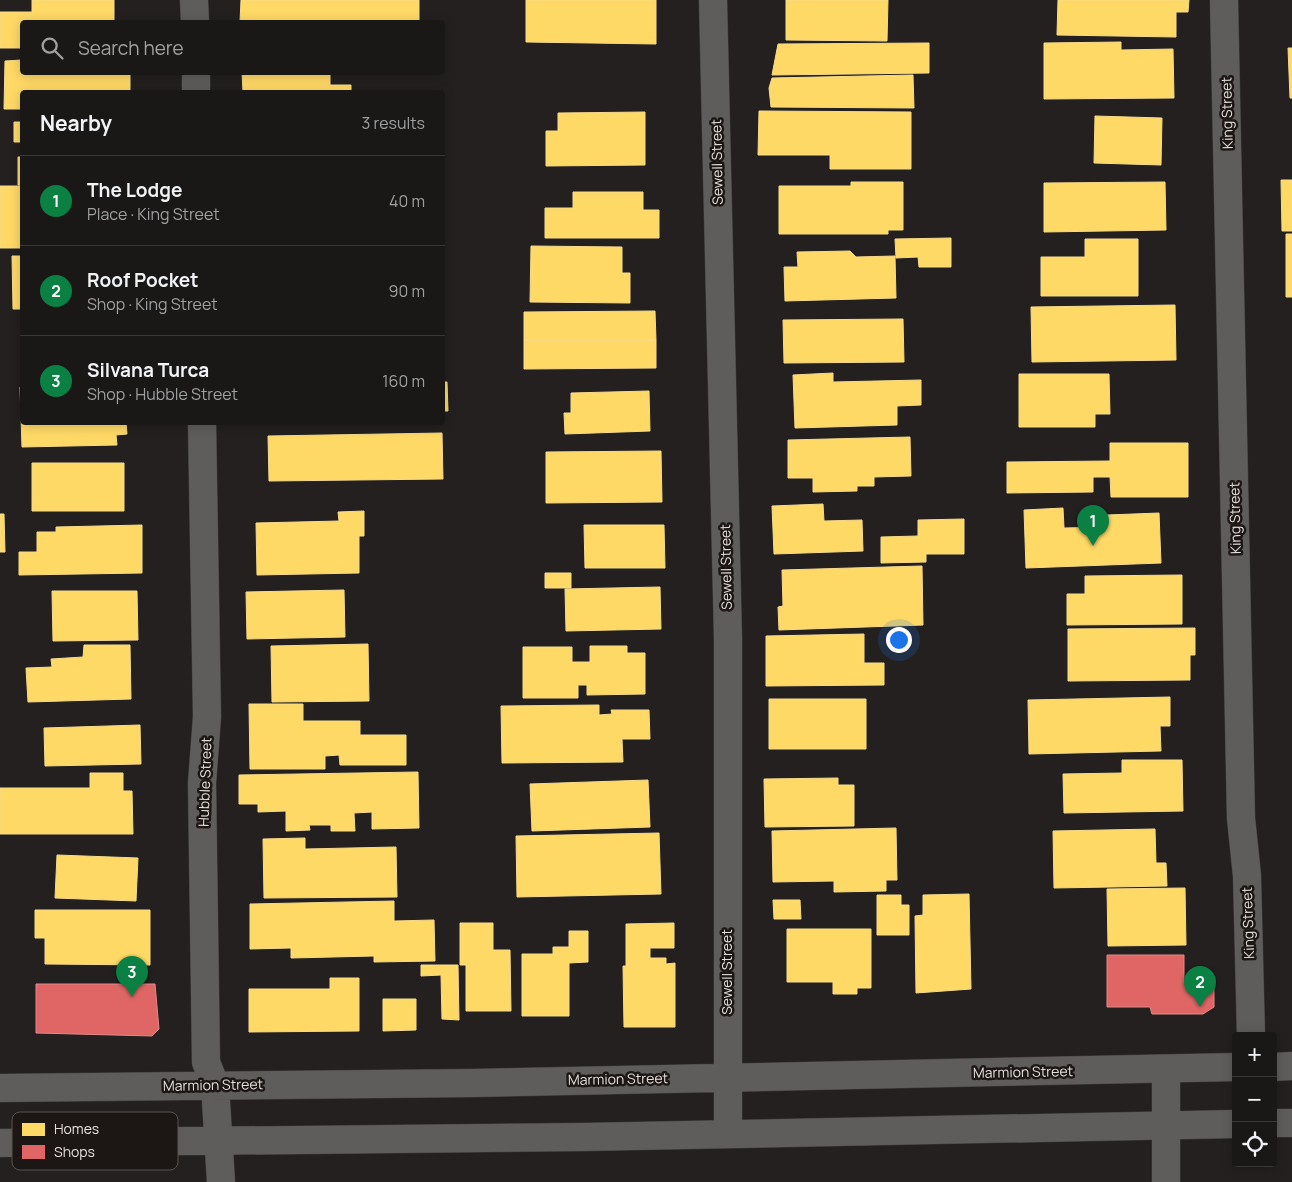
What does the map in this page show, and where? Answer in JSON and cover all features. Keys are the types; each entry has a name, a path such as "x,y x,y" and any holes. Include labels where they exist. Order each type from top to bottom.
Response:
{"street":[{"path":"194,0 195,20"},
{"name":"Sewell Street","path":"713,0 728,639 726,1077 728,1133"},
{"name":"King Street","path":"1224,0 1241,818 1247,876 1251,1032"},
{"path":"196,75 196,90"},
{"name":"Hubble Street","path":"202,425 208,717 202,783 206,1062 214,1085 221,1182"},
{"path":"1277,1066 1292,1066"},
{"name":"Marmion Street","path":"0,1088 474,1083 1232,1067"},
{"path":"1166,1069 1166,1182"},
{"path":"1277,1123 1292,1123"},
{"path":"178,1141 584,1137 1232,1124"}],"building: Homes":[{"path":"32,0 114,0 114,20 20,20 20,48 0,48 0,12 32,12"},
{"path":"241,0 419,0 419,20 240,20"},
{"path":"526,0 656,0 656,44 526,42"},
{"path":"786,0 888,0 887,41 786,40"},
{"path":"1058,0 1189,0 1188,12 1176,12 1176,37 1057,35"},
{"path":"1121,42 1121,50 1173,49 1174,98 1044,99 1044,43"},
{"path":"929,43 929,73 772,75 778,44"},
{"path":"1288,48 1292,48 1292,98 1290,98"},
{"path":"20,60 20,75 130,75 130,90 20,90 20,109 4,109 5,61"},
{"path":"242,75 330,75 330,85 351,85 351,90 243,90"},
{"path":"913,75 914,108 771,107 769,88 772,78"},
{"path":"759,111 911,112 911,169 830,169 830,155 758,155"},
{"path":"645,112 645,165 546,166 546,131 558,131 558,113"},
{"path":"1095,116 1162,118 1161,165 1094,163"},
{"path":"14,122 20,122 20,142 14,142"},
{"path":"18,157 20,157 20,185 18,185"},
{"path":"1281,180 1292,180 1292,231 1282,231"},
{"path":"851,182 903,182 903,230 888,230 888,234 779,234 779,186 851,186"},
{"path":"1165,182 1166,230 1044,232 1044,183"},
{"path":"0,186 20,186 20,248 0,248"},
{"path":"573,192 643,192 643,210 659,210 659,238 545,238 545,208 573,208"},
{"path":"1286,234 1292,234 1292,297 1286,297"},
{"path":"951,238 951,267 919,267 918,257 896,258 895,239"},
{"path":"1085,239 1138,239 1138,296 1041,296 1041,257 1085,257"},
{"path":"531,246 622,247 622,273 630,273 630,303 530,302"},
{"path":"850,251 856,257 895,256 896,298 785,301 784,267 798,267 797,252"},
{"path":"12,256 20,256 20,309 13,309"},
{"path":"1175,305 1176,360 1032,362 1031,307"},
{"path":"655,311 656,340 524,340 524,312"},
{"path":"903,319 904,362 784,363 783,320"},
{"path":"524,340 656,340 656,368 524,369"},
{"path":"833,373 833,382 921,380 921,405 897,406 897,425 795,428 793,375"},
{"path":"1019,374 1109,374 1110,414 1095,414 1095,427 1019,427"},
{"path":"445,382 447,382 448,411 445,411"},
{"path":"649,391 650,431 565,434 564,413 571,413 571,393"},
{"path":"21,425 126,425 127,434 116,435 117,445 22,447"},
{"path":"442,433 443,479 269,481 268,436"},
{"path":"910,437 911,476 874,477 874,486 857,486 857,491 813,492 813,478 788,478 788,440"},
{"path":"1110,443 1188,443 1188,497 1111,497 1110,477 1093,477 1093,492 1007,493 1007,462 1110,461"},
{"path":"661,451 662,502 546,503 546,452"},
{"path":"32,463 124,463 124,511 32,511"},
{"path":"823,504 824,521 862,520 863,551 774,554 772,506"},
{"path":"1063,508 1064,528 1107,527 1107,515 1159,513 1161,563 1026,568 1024,510"},
{"path":"364,511 364,536 359,536 359,573 257,575 256,523 339,521 338,512"},
{"path":"0,514 4,514 5,552 0,552"},
{"path":"964,519 964,554 926,554 926,562 881,563 881,537 918,536 918,520"},
{"path":"142,525 142,573 19,575 19,552 37,552 37,532 56,532 56,527"},
{"path":"584,525 664,525 665,568 585,568"},
{"path":"922,566 923,625 779,630 778,607 783,606 782,570"},
{"path":"545,573 571,573 571,588 545,588"},
{"path":"1182,575 1182,624 1067,625 1067,594 1085,594 1085,576"},
{"path":"660,587 661,629 566,631 565,589"},
{"path":"344,590 345,637 247,639 246,592"},
{"path":"52,591 137,591 138,640 53,641"},
{"path":"1195,628 1195,655 1190,655 1190,680 1068,681 1068,629"},
{"path":"864,634 864,663 884,663 884,685 766,686 766,636"},
{"path":"368,644 369,701 272,702 271,646"},
{"path":"84,645 130,645 131,699 28,702 26,668 52,667 51,659 83,657"},
{"path":"590,646 627,646 627,653 645,653 645,694 587,695 587,685 578,685 578,698 523,698 523,647 572,647 572,662 590,662"},
{"path":"1170,697 1170,726 1160,726 1161,751 1029,754 1028,700"},
{"path":"769,699 866,699 866,749 769,749"},
{"path":"249,704 303,704 303,721 360,721 360,735 406,735 406,765 340,765 339,755 325,756 325,769 250,769"},
{"path":"599,705 599,715 612,714 611,710 649,710 650,739 622,739 623,762 502,763 501,706"},
{"path":"140,725 141,764 45,766 44,728"},
{"path":"1122,760 1182,760 1183,811 1064,813 1063,774 1122,773"},
{"path":"418,772 419,828 372,829 372,812 354,813 355,831 331,831 331,825 309,825 310,830 286,831 286,811 258,812 258,804 239,804 239,775"},
{"path":"90,773 123,773 123,791 132,791 133,834 0,834 0,788 90,788"},
{"path":"838,778 838,785 854,785 854,826 765,827 764,779"},
{"path":"648,780 650,827 532,831 530,784"},
{"path":"896,828 897,880 886,880 886,891 834,892 834,881 773,882 772,831"},
{"path":"1155,829 1156,863 1166,863 1167,886 1054,888 1053,831"},
{"path":"659,833 661,894 517,897 516,836"},
{"path":"305,838 305,849 396,847 397,897 264,898 263,839"},
{"path":"57,855 138,858 136,901 55,898"},
{"path":"1185,888 1186,945 1108,946 1107,889"},
{"path":"969,894 971,989 916,993 915,916 923,915 923,895"},
{"path":"877,895 901,895 901,905 909,905 909,935 877,935"},
{"path":"773,900 800,900 801,919 774,919"},
{"path":"394,901 394,921 434,920 435,961 374,962 374,956 291,958 291,948 250,949 250,904"},
{"path":"35,910 150,910 150,965 45,964 45,938 35,938"},
{"path":"460,923 493,923 493,950 510,950 511,1011 466,1011 466,965 460,965"},
{"path":"674,923 674,948 650,948 650,958 666,958 666,964 675,963 675,1027 624,1027 623,966 626,966 626,924"},
{"path":"787,929 871,929 871,988 857,988 857,994 833,994 833,982 787,982"},
{"path":"569,931 588,931 588,962 569,963 569,1016 522,1016 522,954 553,954 553,947 569,947"},
{"path":"421,965 458,965 459,1020 442,1019 441,975 421,976"},
{"path":"330,978 359,978 359,1031 249,1032 249,989 330,989"},
{"path":"383,999 416,999 416,1030 383,1031"}],"building: Shops":[{"path":"1107,955 1184,955 1184,983 1214,983 1214,1007 1203,1014 1152,1014 1150,1007 1107,1007"},
{"path":"36,984 155,984 159,1029 152,1036 36,1033"}],"place":[{"name":"The Lodge","path":"1093,546"},
{"name":"Silvana Turca","path":"132,997"},
{"name":"Roof Pocket","path":"1200,1007"}]}
